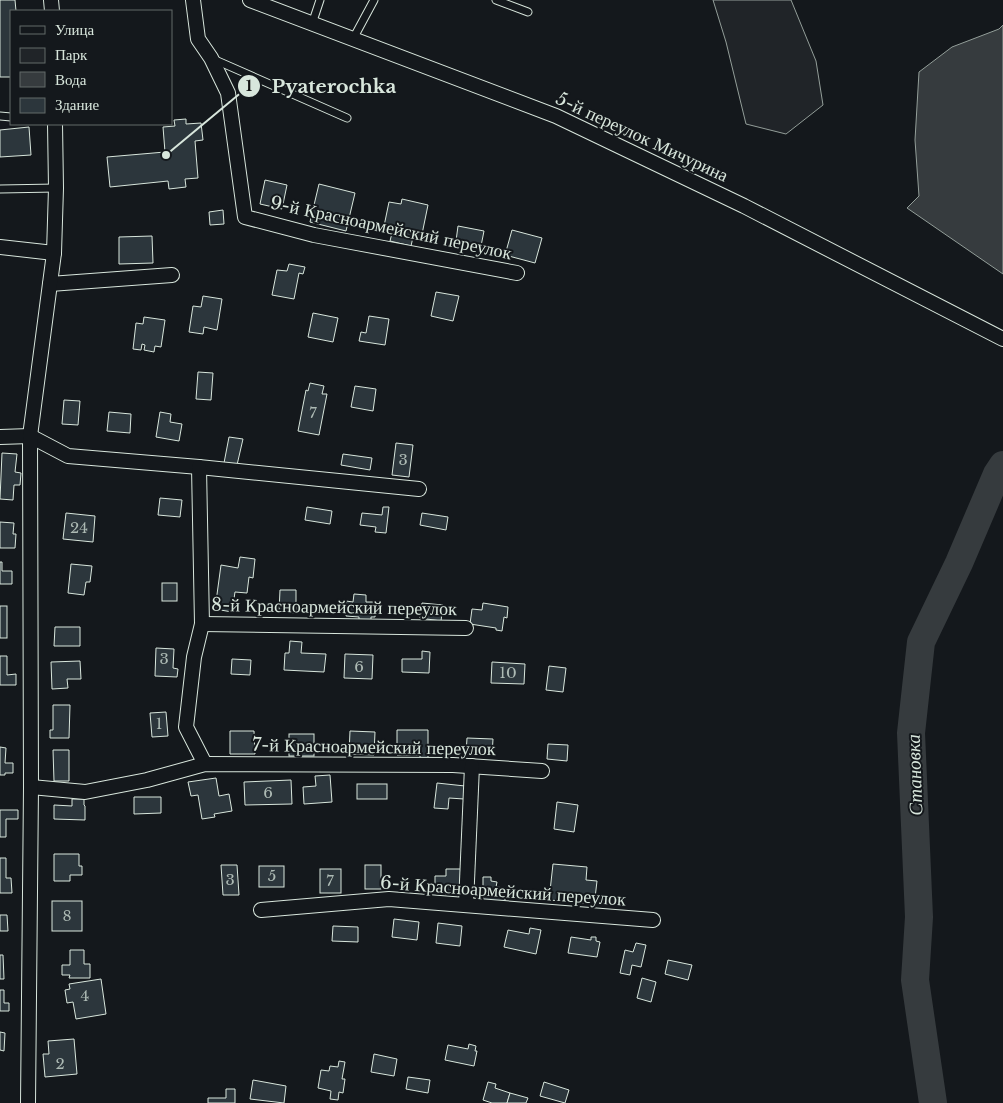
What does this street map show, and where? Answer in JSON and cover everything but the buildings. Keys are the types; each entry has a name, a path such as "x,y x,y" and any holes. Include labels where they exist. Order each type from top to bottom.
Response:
{"street":[{"name":"9-й Красноармейский переулок","path":"194,0 198,40 210,58 228,93 245,217 314,235 517,273"},
{"name":"5-й переулок Мичурина","path":"250,0 556,116 744,206 1003,339"},
{"path":"28,1103 31,787 30,436 54,253 55,125"},
{"path":"0,247 54,253"},
{"path":"50,284 172,275"},
{"path":"0,437 30,436 68,456 419,489"},
{"path":"199,467 202,624 194,657 186,727 205,764"},
{"name":"8-й Красноармейский переулок","path":"202,624 466,628"},
{"name":"7-й Красноармейский переулок","path":"31,787 85,792 147,780 205,764 472,766 542,771"},
{"path":"466,904 472,766"},
{"name":"6-й Красноармейский переулок","path":"261,910 389,899 653,920"}],"lane":[{"path":"312,24 320,0"},
{"path":"353,39 374,0"},
{"path":"496,0 528,12"},
{"path":"210,58 347,118"},
{"path":"0,189 56,188"}],"green space":[{"path":"713,0 791,0 816,61 823,105 786,134 746,124 726,42"}],"water":[{"path":"1003,25 1003,274 907,208 919,196 915,140 919,72 952,47 999,29"}],"waterway":[{"name":"Становка","path":"933,1103 915,980 919,917 911,733 921,642 959,563 997,474 1003,465"}],"place":[{"name":"Pyaterochka","path":"166,155"}]}
